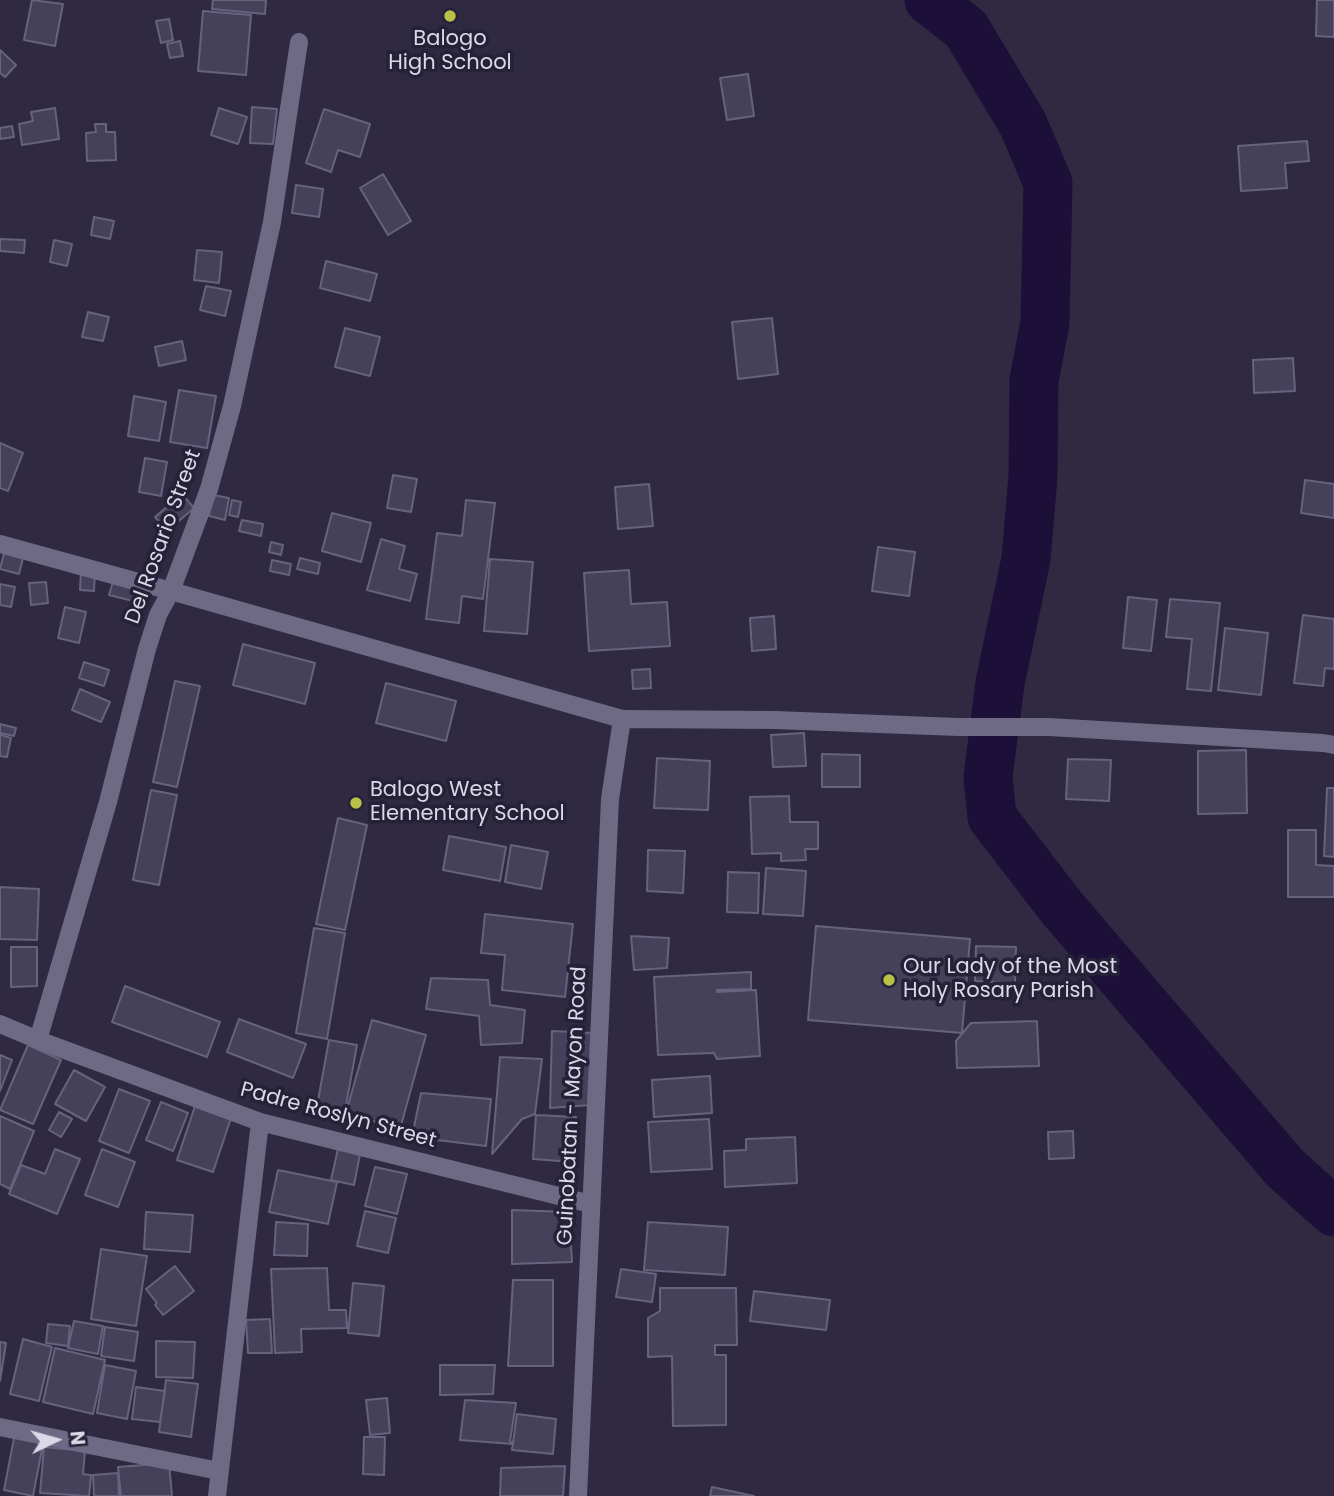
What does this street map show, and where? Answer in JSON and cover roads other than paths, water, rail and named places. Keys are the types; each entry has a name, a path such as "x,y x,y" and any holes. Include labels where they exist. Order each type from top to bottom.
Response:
{"street":[{"name":"Del Rosario Street","path":"38,1040 108,802 147,649 209,489 232,406 272,222 299,42"},
{"path":"0,544 622,719 1049,727 1334,745"},
{"name":"Guinobatan - Mayon Road","path":"578,1496 610,799 622,719"},
{"name":"Padre Roslyn Street","path":"0,1024 260,1122 591,1204"},
{"path":"217,1496 260,1122"},
{"path":"0,1427 219,1471"}],"waterway":[{"path":"929,0 966,29 1023,124 1048,183 1045,323 1034,380 1033,476 1026,559 1000,683 988,777 992,817 1062,908 1285,1168 1334,1212"}],"place":[{"name":"Balogo High School","path":"450,16"},
{"name":"Balogo West Elementary School","path":"356,803"},
{"name":"Our Lady of the Most Holy Rosary Parish","path":"889,980"}]}
